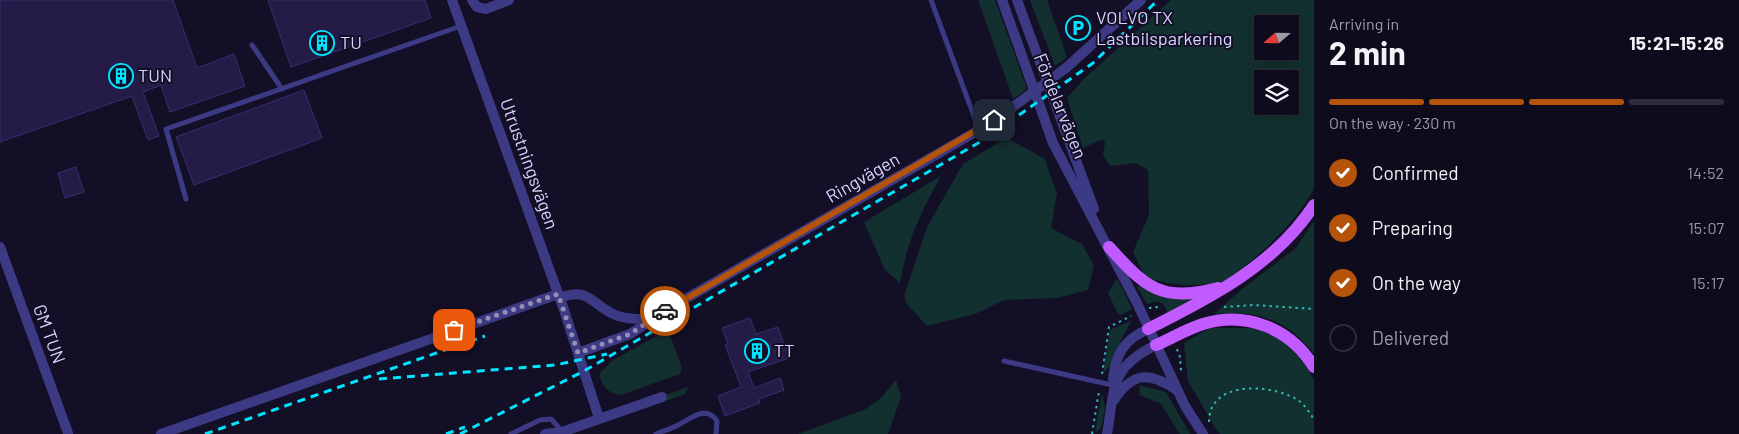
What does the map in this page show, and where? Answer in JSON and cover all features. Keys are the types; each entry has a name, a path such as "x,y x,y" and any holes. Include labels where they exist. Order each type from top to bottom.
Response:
{"main road":[{"path":"1148,329 1188,310 1232,284 1285,241 1314,205"},
{"path":"1109,247 1136,277 1160,291 1188,294 1232,284"},
{"path":"1156,345 1192,328 1212,322 1231,319 1248,321 1282,333 1301,349 1314,366"}],"street":[{"name":"Utrustningsvägen","path":"452,0 578,353"},
{"path":"472,0 478,7 486,9 509,0"},
{"name":"Fördelarvägen","path":"1002,0 1054,143 1109,247 1177,391 1206,430"},
{"name":"Fördelarvägen","path":"1017,0 1109,247"},
{"name":"Ringvägen","path":"578,353 630,334 979,130 1066,68 1141,0"},
{"name":"GM TUN","path":"0,247 67,434"},
{"path":"161,434 559,296 573,293 584,294 612,313 629,319 653,319"},
{"path":"1107,434 1116,360 1124,344 1148,329"},
{"path":"1113,393 1117,376 1125,365 1136,356 1156,345"},
{"path":"578,353 599,418"},
{"path":"1113,393 1144,376 1158,378 1177,391"},
{"path":"545,434 562,433 599,418 662,397"}],"lane":[{"path":"931,0 979,130"},
{"path":"186,199 166,129 462,26"},
{"path":"252,45 282,89"},
{"path":"1004,361 1113,393"},
{"path":"656,434 679,425 698,413 709,413 718,423 716,434"},
{"path":"511,434 540,420 551,419 562,433"}],"path":[{"path":"1206,430 1209,415 1215,402 1230,392 1248,389 1267,390 1290,396 1305,406 1314,420"}],"green space":[{"path":"978,0 995,0 1027,89 1013,99"},
{"path":"1030,0 1047,0 1067,57 1055,66"},
{"path":"1171,0 1314,0 1314,189 1300,211 1282,232 1230,279 1218,283 1186,285 1145,277 1133,252 1149,215 1148,170 1136,163 1110,166 1103,154 1105,143 1103,139 1083,148 1067,98 1084,79"},
{"path":"1006,138 1044,158 1057,193 1051,228 1082,244 1094,265 1088,290 1057,298 1004,300 975,314 927,326 907,304 904,296 927,227 963,164"},
{"path":"941,176 915,228 906,254 900,283 885,270 864,222"},
{"path":"1314,221 1314,354 1293,332 1270,319 1244,314 1214,314 1242,289 1296,248"},
{"path":"1117,278 1132,309 1121,315 1118,314 1108,293"},
{"path":"1139,286 1163,297 1190,299 1192,301 1168,313 1164,305 1158,301 1147,304 1137,287"},
{"path":"1132,320 1116,349 1112,364 1103,373 1110,330"},
{"path":"1210,328 1255,328 1278,338 1299,353 1314,380 1314,434 1220,434 1217,431 1188,381 1184,343"},
{"path":"668,330 682,368 680,374 621,395 606,389 599,374 613,360"},
{"path":"896,380 901,397 888,434 798,434 866,409 881,398"},
{"path":"1139,385 1166,392 1190,434 1180,434 1161,404 1140,395"},
{"path":"688,387 685,394 629,414 627,410 629,408"},
{"path":"1102,393 1105,408 1101,428 1095,433"}],"building":[{"name":"TUN","path":"0,0 173,0 197,68 234,54 245,86 170,112 161,85 143,92 159,136 148,140 132,96 0,142"},
{"name":"TU","path":"268,0 425,0 431,18 291,67"},
{"path":"304,90 322,138 194,185 176,137"},
{"path":"76,167 84,192 65,198 58,173"},
{"path":"750,318 756,334 778,327 789,358 748,372 754,388 780,378 784,390 759,399 760,403 725,416 718,396 741,387 725,345 728,344 722,328"}],"railway":[{"path":"460,434 584,371 985,139 1093,63 1158,0"},
{"path":"205,434 485,336"},
{"path":"379,379 555,365 607,354"},
{"path":"446,434 465,427"}],"way so far":[{"path":"454,330 558,294 578,353 630,334 665,311"}],"place":[{"name":"VOLVO TX Lastbilsparkering","path":"1078,28"},
{"name":"TU","path":"322,43"},
{"name":"TUN","path":"121,76"},
{"name":"TT","path":"757,351"}],"route":[{"path":"665,311 891,182 994,120"}]}
